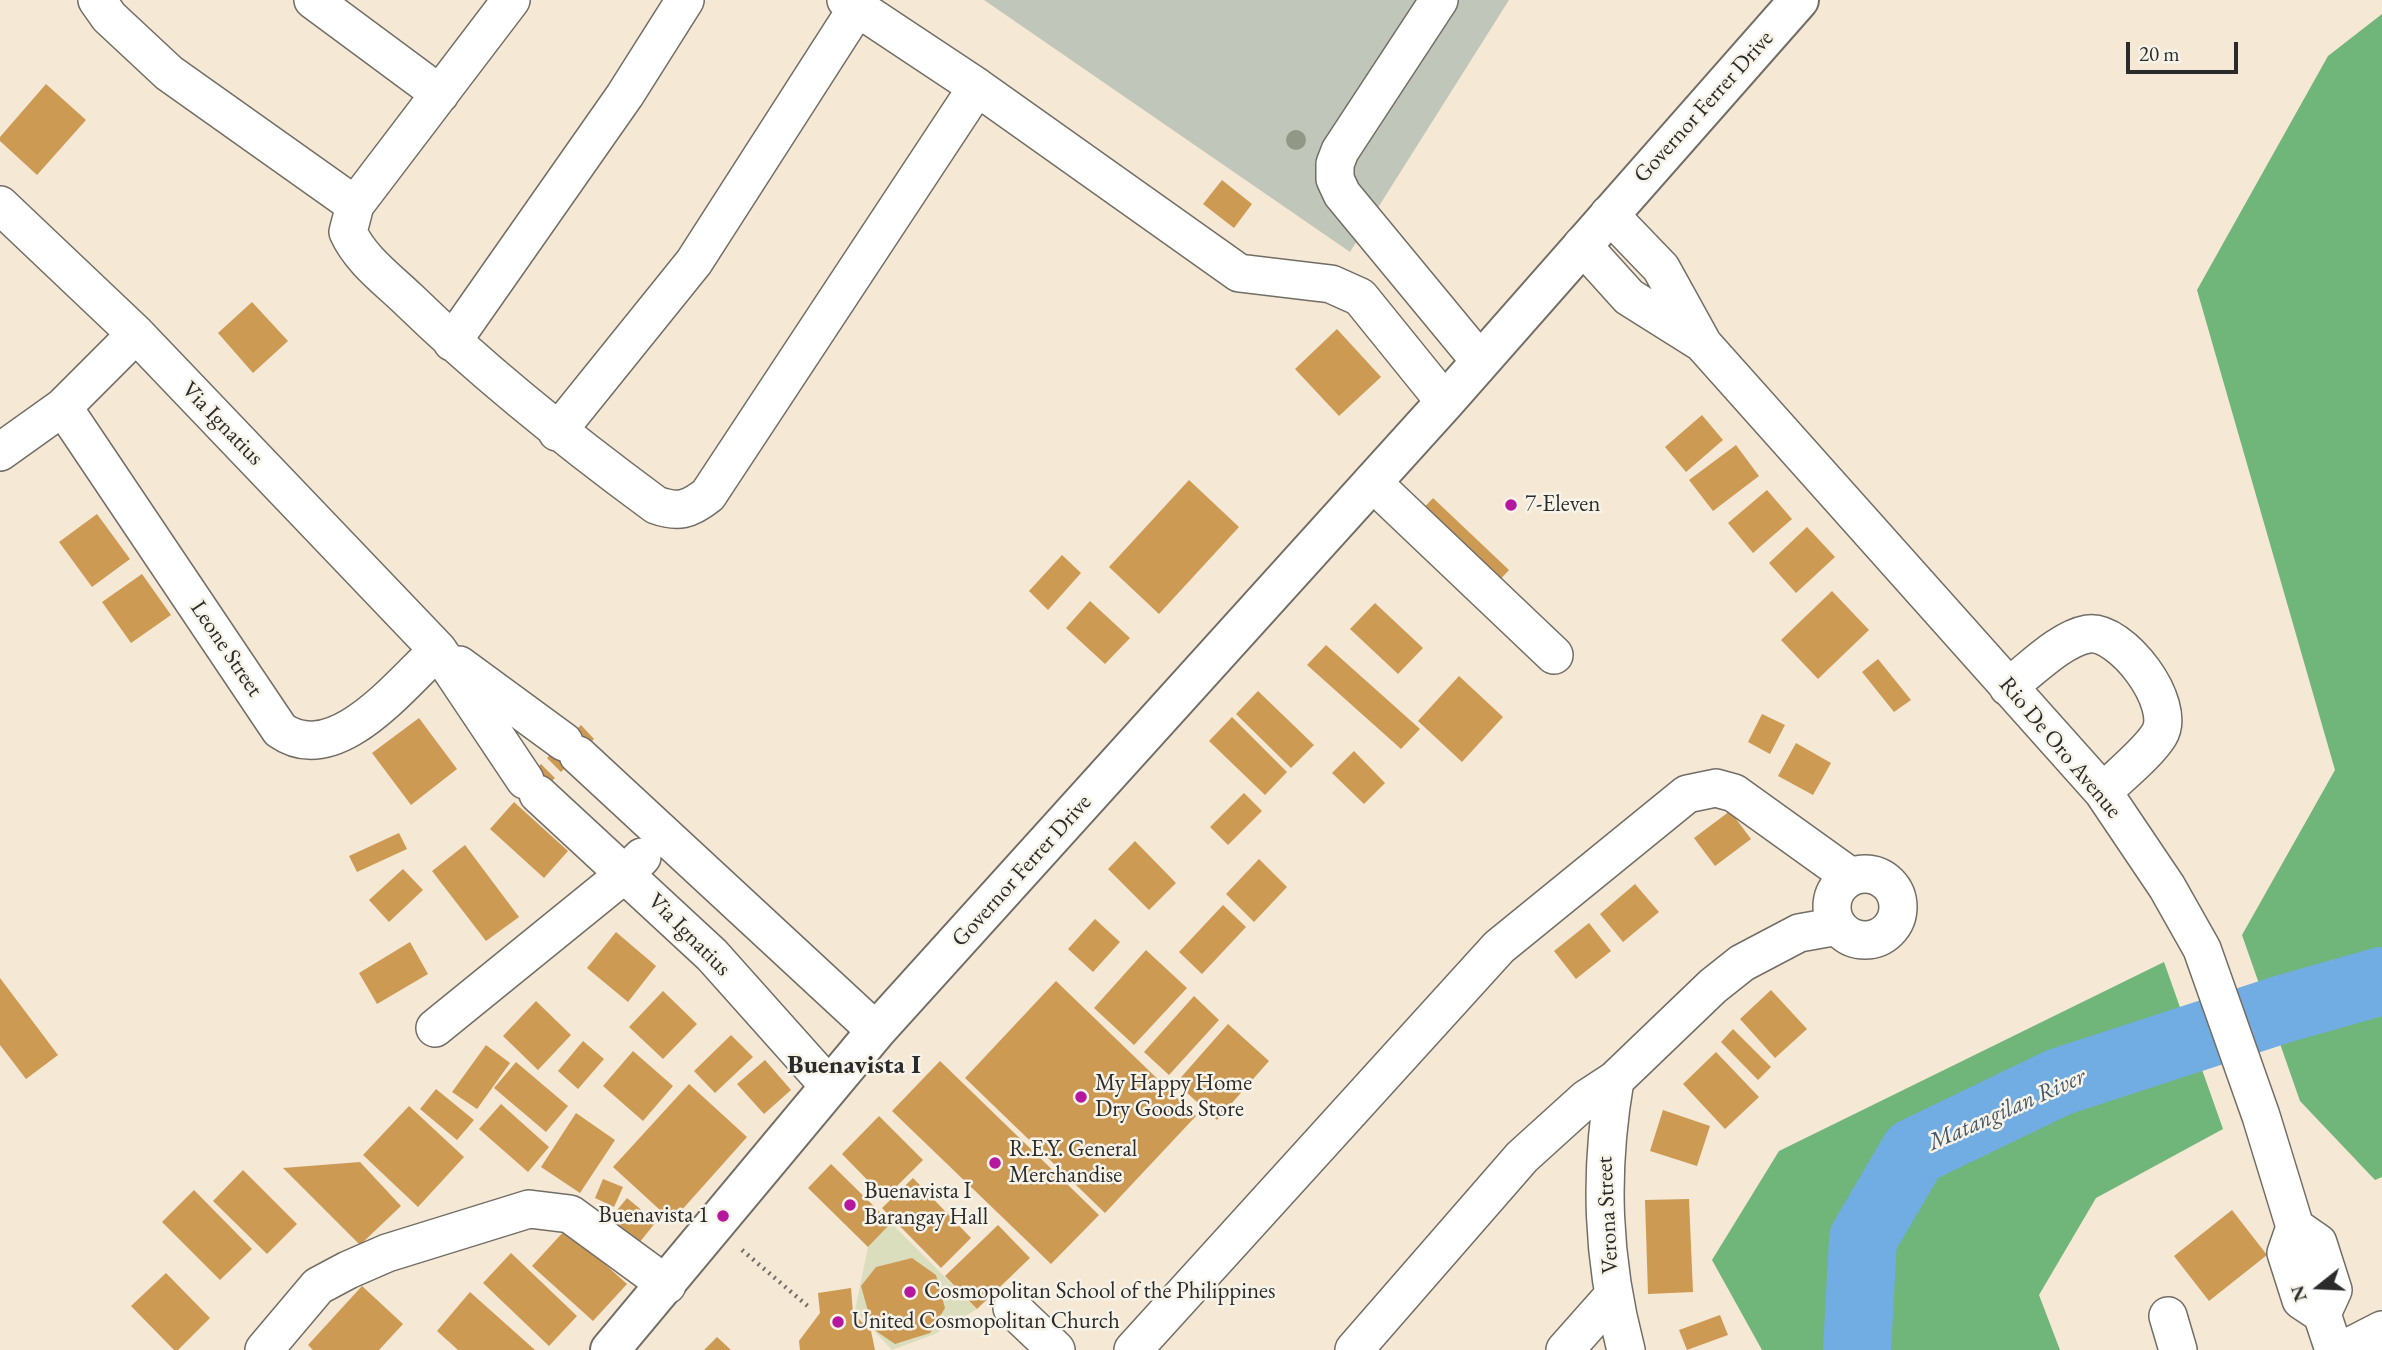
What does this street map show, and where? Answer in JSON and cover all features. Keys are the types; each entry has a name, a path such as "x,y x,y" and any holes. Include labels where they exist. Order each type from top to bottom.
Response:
{"main road":[{"name":"Governor Ferrer Drive","path":"1582,245 1800,0"},
{"path":"1480,361 1582,245"},
{"name":"Governor Ferrer Drive","path":"610,1350 876,1031 1480,361"}],"street":[{"path":"97,0 109,17 169,74 355,205"},
{"path":"313,0 440,94"},
{"path":"511,0 355,205 348,232 353,244 452,342 557,432 656,505 673,512 691,508 708,495 977,87"},
{"path":"452,342 625,95 685,0"},
{"path":"1439,0 1340,151 1335,164 1335,179 1365,226 1480,361"},
{"path":"557,432 694,262 852,4 977,87 1239,273 1331,284 1360,297 1444,402"},
{"name":"Via Ignatius","path":"0,205 136,334 438,650 532,787 712,955 830,1086"},
{"name":"Rio De Oro Avenue","path":"1609,214 1661,268 1703,344 2103,792 2167,887 2202,949 2260,1116 2295,1227 2286,1253 2301,1300 2322,1314 2334,1350"},
{"name":"Rio De Oro Avenue","path":"1582,245 1629,296 1703,344"},
{"path":"0,452 62,407 136,334"},
{"name":"Leone Street","path":"62,407 281,730 295,740 330,740 352,729 438,650"},
{"path":"1372,482 1554,655"},
{"path":"2008,687 2070,640 2088,634 2102,635 2140,665 2156,690 2164,716 2160,734 2103,792"},
{"name":"Via Ignatius","path":"438,650 571,749 662,836 751,913 876,1031"},
{"path":"1133,1350 1499,947 1687,794 1716,788 1734,793 1851,877"},
{"path":"435,1028 626,873 662,836"},
{"path":"1866,874 1880,877 1892,887 1898,901 1897,916 1890,929 1878,937 1864,940 1849,936 1838,926 1833,913 1833,898 1840,885 1851,877 1866,874"},
{"path":"712,955 751,913"},
{"path":"1354,1350 1522,1157 1586,1099 1615,1080 1653,1041 1742,963 1799,933 1838,926"},
{"name":"Verona Street","path":"1615,1080 1605,1138 1603,1200 1612,1297 1626,1350"},
{"path":"264,1350 318,1286 348,1270 387,1253 529,1209 570,1214 667,1284"},
{"path":"1565,1350 1612,1297"},
{"path":"1012,1308 1056,1350"},
{"path":"2343,1350 2382,1330"}],"path":[{"path":"715,1226 810,1308"}],"shaded area":[{"path":"984,0 1509,0 1350,252"},
{"name":"Cosmopolitan School of the Philippines","path":"891,1223 977,1309 935,1334 892,1350 855,1310 868,1247"}],"green space":[{"path":"2382,14 2382,1177 2375,1180 2300,1101 2242,935 2335,770 2197,290 2328,56"},
{"path":"2164,962 2223,1129 2096,1198 2039,1295 2060,1350 1762,1350 1712,1260 1779,1151"}],"building":[{"path":"46,84 86,120 37,175 0,141 0,137"},
{"path":"1222,180 1252,204 1234,228 1203,204"},
{"path":"252,302 288,341 253,373 218,333"},
{"path":"1337,329 1381,377 1339,416 1295,369"},
{"path":"1702,415 1723,440 1686,472 1665,447"},
{"path":"1736,445 1759,476 1713,511 1689,480"},
{"path":"1189,480 1239,527 1159,614 1109,567"},
{"path":"1767,490 1792,519 1753,553 1728,523"},
{"path":"1433,498 1509,570 1495,585 1419,513"},
{"path":"97,514 130,559 92,587 59,542"},
{"path":"1807,527 1835,557 1796,593 1769,563"},
{"path":"1062,555 1081,573 1048,610 1029,591"},
{"path":"142,574 171,615 131,643 102,602"},
{"path":"1832,591 1869,630 1818,679 1781,640"},
{"path":"1090,601 1130,638 1105,664 1066,628"},
{"path":"1375,603 1423,648 1398,674 1350,629"},
{"path":"1326,645 1420,729 1401,749 1307,665"},
{"path":"1878,659 1911,700 1894,712 1862,672"},
{"path":"1459,676 1503,717 1462,762 1418,721"},
{"path":"1258,691 1314,745 1291,768 1236,714"},
{"path":"1762,714 1785,725 1770,754 1748,742"},
{"path":"1232,717 1287,772 1265,795 1209,741"},
{"path":"419,718 457,769 411,805 372,753"},
{"path":"581,725 594,739 561,772 547,758"},
{"path":"1796,743 1831,763 1813,795 1778,776"},
{"path":"1354,751 1385,783 1364,804 1332,773"},
{"path":"541,764 555,778 538,794 515,791"},
{"path":"1244,793 1262,811 1228,845 1210,827"},
{"path":"514,802 568,851 544,878 490,829"},
{"path":"1730,811 1751,839 1715,866 1694,838"},
{"path":"399,833 407,849 357,872 349,856"},
{"path":"1135,841 1176,883 1149,910 1108,869"},
{"path":"465,845 519,917 486,941 432,871"},
{"path":"1259,859 1287,887 1254,922 1226,894"},
{"path":"403,869 423,890 389,922 369,900"},
{"path":"1635,884 1659,912 1623,942 1600,914"},
{"path":"1223,905 1246,927 1202,974 1179,952"},
{"path":"1095,919 1120,942 1093,972 1068,949"},
{"path":"1589,923 1611,951 1576,979 1554,951"},
{"path":"616,932 656,966 628,1002 587,968"},
{"path":"410,942 428,974 377,1004 359,973"},
{"path":"1146,950 1187,988 1134,1045 1094,1008"},
{"path":"0,978 58,1055 26,1079 0,1045"},
{"name":"My Happy Home Dry Goods Store","path":"1056,981 1196,1116 1105,1213 965,1078"},
{"path":"1771,990 1807,1029 1775,1058 1740,1019"},
{"path":"663,991 697,1024 663,1059 629,1027"},
{"path":"1194,996 1219,1020 1169,1075 1144,1052"},
{"path":"536,1001 571,1035 538,1070 503,1036"},
{"path":"1228,1024 1269,1061 1217,1120 1176,1083"},
{"path":"1733,1029 1771,1067 1758,1080 1721,1042"},
{"path":"731,1035 753,1057 715,1093 694,1071"},
{"path":"583,1041 604,1059 578,1089 558,1071"},
{"path":"486,1045 510,1063 477,1109 452,1092"},
{"path":"633,1051 673,1086 643,1121 603,1086"},
{"path":"1716,1052 1759,1097 1725,1129 1683,1084"},
{"path":"765,1060 791,1090 764,1114 737,1084"},
{"name":"R.E.Y. General Merchandise","path":"940,1061 1099,1215 1051,1264 892,1111"},
{"path":"516,1062 568,1106 546,1132 494,1088"},
{"path":"689,1084 747,1137 672,1221 613,1167"},
{"path":"436,1089 474,1120 457,1140 420,1109"},
{"path":"501,1104 549,1147 528,1172 479,1129"},
{"path":"409,1106 464,1157 418,1207 363,1155"},
{"path":"1663,1110 1710,1126 1697,1166 1650,1151"},
{"path":"576,1113 615,1140 580,1193 541,1167"},
{"path":"879,1116 923,1160 885,1198 842,1154"},
{"path":"360,1162 401,1206 360,1245 283,1168"},
{"name":"Buenavista I Barangay Hall","path":"831,1164 891,1223 868,1247 808,1188"},
{"path":"243,1170 297,1224 267,1254 213,1201"},
{"path":"913,1178 971,1238 941,1268 882,1208"},
{"path":"603,1179 623,1187 614,1207 595,1198"},
{"path":"194,1190 252,1249 220,1280 162,1222"},
{"path":"627,1198 656,1222 635,1248 605,1225"},
{"path":"1689,1199 1693,1292 1648,1294 1645,1200"},
{"path":"2232,1210 2267,1255 2209,1301 2174,1256"},
{"path":"998,1225 1030,1258 977,1309 945,1276"},
{"path":"566,1229 627,1284 593,1321 532,1266"},
{"path":"511,1253 577,1316 549,1346 483,1283"},
{"path":"912,1258 936,1275 945,1308 930,1333 895,1344 873,1329 861,1286 876,1267"},
{"path":"166,1273 210,1318 178,1350 174,1350 131,1306"},
{"path":"362,1286 403,1324 379,1350 313,1350 308,1345"},
{"name":"United Cosmopolitan Church","path":"851,1288 853,1313 871,1331 875,1350 800,1350 799,1341 820,1313 818,1293"},
{"path":"470,1292 535,1350 458,1350 437,1331"},
{"path":"1720,1315 1728,1335 1687,1350 1679,1330"},
{"path":"717,1337 731,1350 704,1350"}],"waterway":[{"name":"Matangilan River","path":"1857,1350 1863,1239 1914,1152 2059,1082 2283,1009 2382,981"}],"place":[{"name":"7-Eleven","path":"1511,505"},
{"name":"My Happy Home Dry Goods Store","path":"1081,1097"},
{"name":"R.E.Y. General Merchandise","path":"995,1163"},
{"name":"Buenavista I Barangay Hall","path":"850,1205"},
{"name":"Buenavista 1","path":"723,1216"},
{"name":"Cosmopolitan School of the Philippines","path":"910,1292"},
{"name":"United Cosmopolitan Church","path":"838,1322"}],"district":[{"name":"Buenavista I","path":"854,1066"}]}
